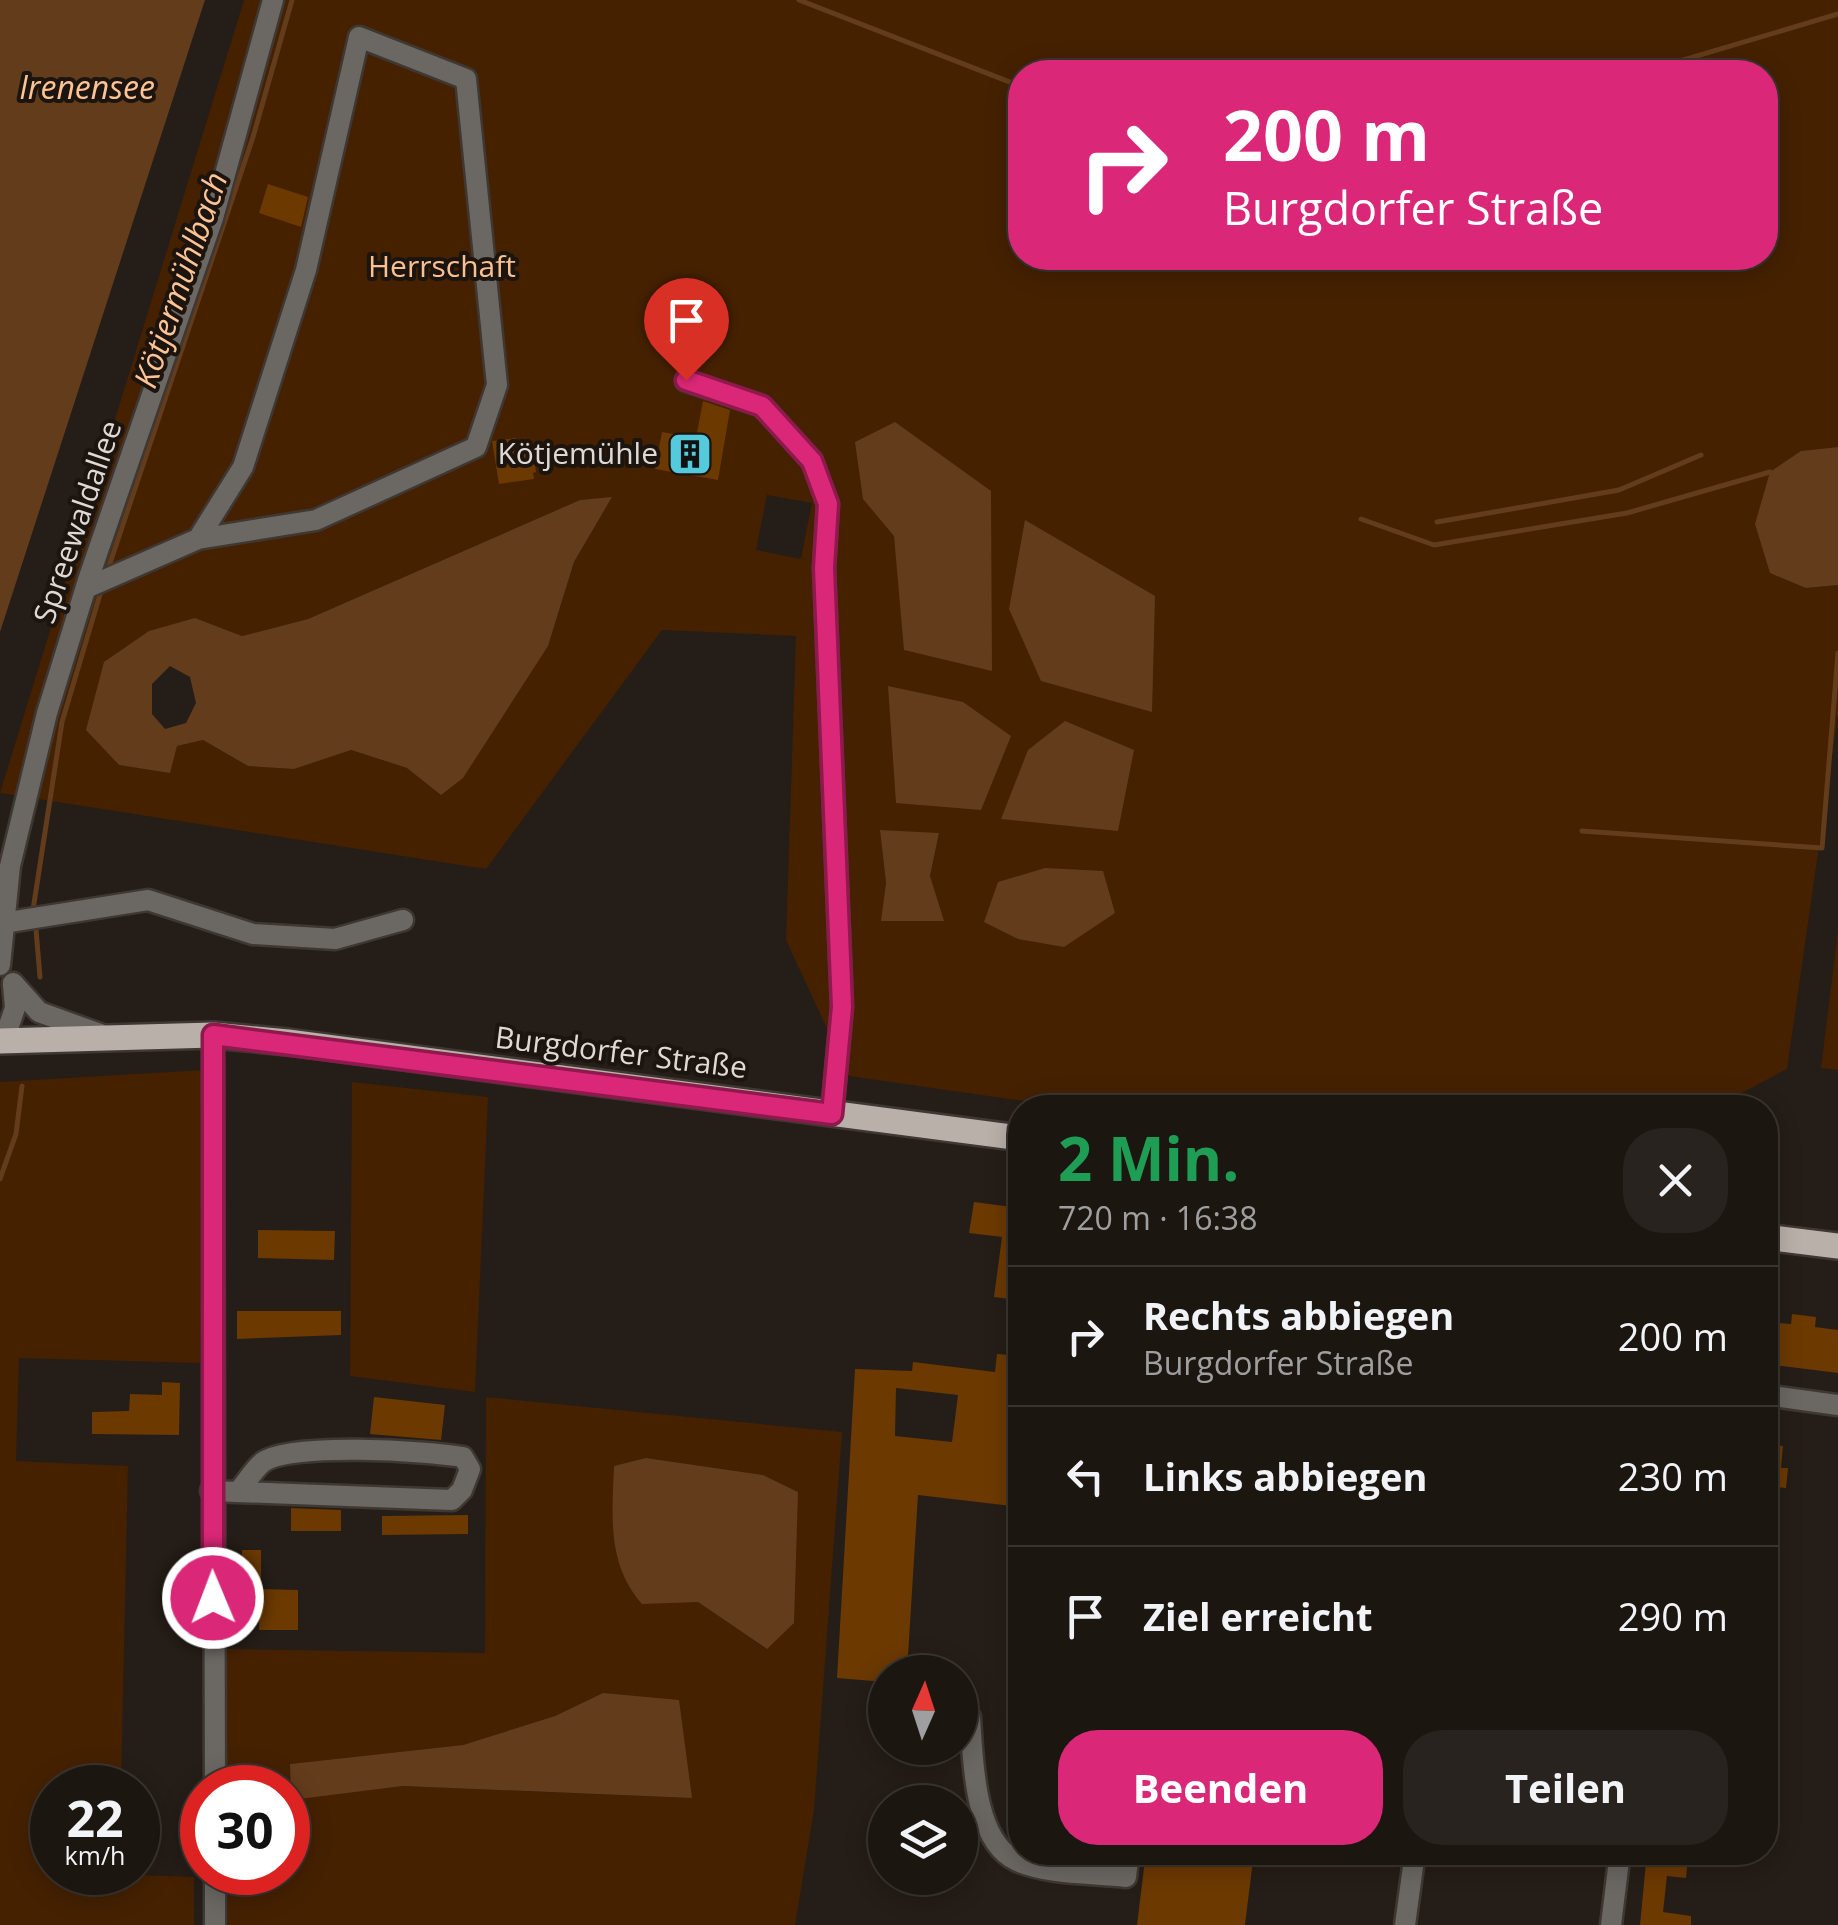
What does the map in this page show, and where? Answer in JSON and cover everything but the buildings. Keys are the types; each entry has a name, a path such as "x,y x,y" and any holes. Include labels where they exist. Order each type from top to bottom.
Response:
{"main road":[{"name":"Burgdorfer Straße","path":"2,1037 213,1035 1008,1136"},
{"path":"1778,1239 1838,1246"}],"street":[{"name":"Spreewaldallee","path":"2,1037 15,1008 12,984 1,959 3,922 21,813 86,588 213,218 273,0"},
{"path":"86,588 198,539 316,520 476,447 497,386 466,79 360,37 300,288 243,468 198,539"},
{"path":"686,380 762,406 812,461 828,504 824,568 842,1007 832,1114"},
{"path":"3,922 148,900 253,934 334,939 403,920"},
{"path":"12,984 40,1012 106,1036"},
{"path":"213,1035 211,1491 215,1765"},
{"path":"1778,1397 1838,1405"},
{"path":"211,1491 452,1500 462,1490 470,1469 464,1457 438,1453 321,1450 264,1460 238,1492"},
{"path":"975,1765 980,1807 1002,1851 1008,1855"},
{"path":"1034,1865 1126,1877 1127,1865"},
{"path":"1405,1925 1413,1865"},
{"path":"1611,1925 1618,1865"},
{"path":"215,1895 215,1925"}],"green space":[{"name":"Herrschaft","path":"244,0 1838,0 1838,447 1801,451 1806,588 1838,585 1838,714 1787,1069 1738,1095 1008,1095 1008,1099 849,1076 786,940 796,636 662,630 486,869 0,793","holes":["767,495 812,503 801,559 756,550","611,498 574,562 548,646 407,768 350,750 293,769 248,766 203,740 177,746 169,772 119,765 87,730 195,618 242,636 308,619 580,500","894,536 991,671 899,576","880,830 939,834 930,876 882,921 886,883"]},
{"path":"1838,931 1838,1070 1821,1068"},
{"path":"204,1070 200,1363 19,1358 16,1461 128,1466 121,1765 30,1765 30,1895 160,1895 160,1876 180,1877 180,1895 194,1895 194,1925 0,1925 0,1082"},
{"path":"352,1082 488,1097 475,1392 350,1376"},
{"path":"486,1397 842,1432 814,1810 795,1925 228,1925 228,1895 310,1895 310,1797 403,1786 691,1798 603,1693 555,1716 463,1745 290,1765 227,1765 227,1649 485,1653","holes":["646,1458 763,1475 798,1492 766,1649 698,1602"]}],"water":[{"name":"Irenensee","path":"0,0 205,0 0,632"},
{"path":"895,422 991,491 992,671 904,650 894,536 863,499 855,442"},
{"path":"1838,447 1838,585 1806,588 1770,573 1755,524 1770,472 1801,451"},
{"path":"612,497 574,562 548,646 463,778 441,795 407,768 351,750 294,769 248,766 203,740 177,746 170,773 119,765 86,730 104,662 149,631 195,618 242,636 308,619 580,500","holes":["170,666 190,677 196,703 186,723 165,729 152,714 152,684"]},
{"path":"1025,520 1155,596 1152,712 1041,681 1009,609"},
{"path":"888,686 963,702 1011,736 981,810 896,803"},
{"path":"1065,721 1134,750 1118,831 1001,819 1028,750"},
{"path":"880,830 939,833 930,876 944,921 881,921 886,883"},
{"path":"1045,868 1103,871 1115,913 1064,947 1018,939 984,922 998,882"},
{"path":"646,1458 763,1475 798,1492 794,1623 767,1649 698,1602 642,1604 631,1589 614,1539 614,1466"},
{"path":"603,1693 679,1700 692,1798 403,1786 310,1798 310,1765 290,1765 463,1745 555,1716"}],"waterway":[{"name":"Kötjermühlbach","path":"107,572 253,137 292,0"},
{"path":"799,0 1008,81"},
{"path":"1683,60 1838,14"},
{"path":"1437,522 1619,490 1701,455"},
{"path":"1361,519 1434,545 1627,513 1770,472"},
{"name":"Kötjermühlbach","path":"33,910 62,722 101,591"},
{"path":"1582,831 1822,848 1838,653"},
{"name":"Kötjermühlbach","path":"36,930 40,977"},
{"name":"Kötjermühlbach","path":"0,1179 16,1134 22,1086"}],"place":[{"name":"Kötjemühle","path":"690,454"}],"route":[{"path":"213,1598 213,1035 832,1114 842,1007 824,568 828,504 812,461 762,406 686,380"}]}
